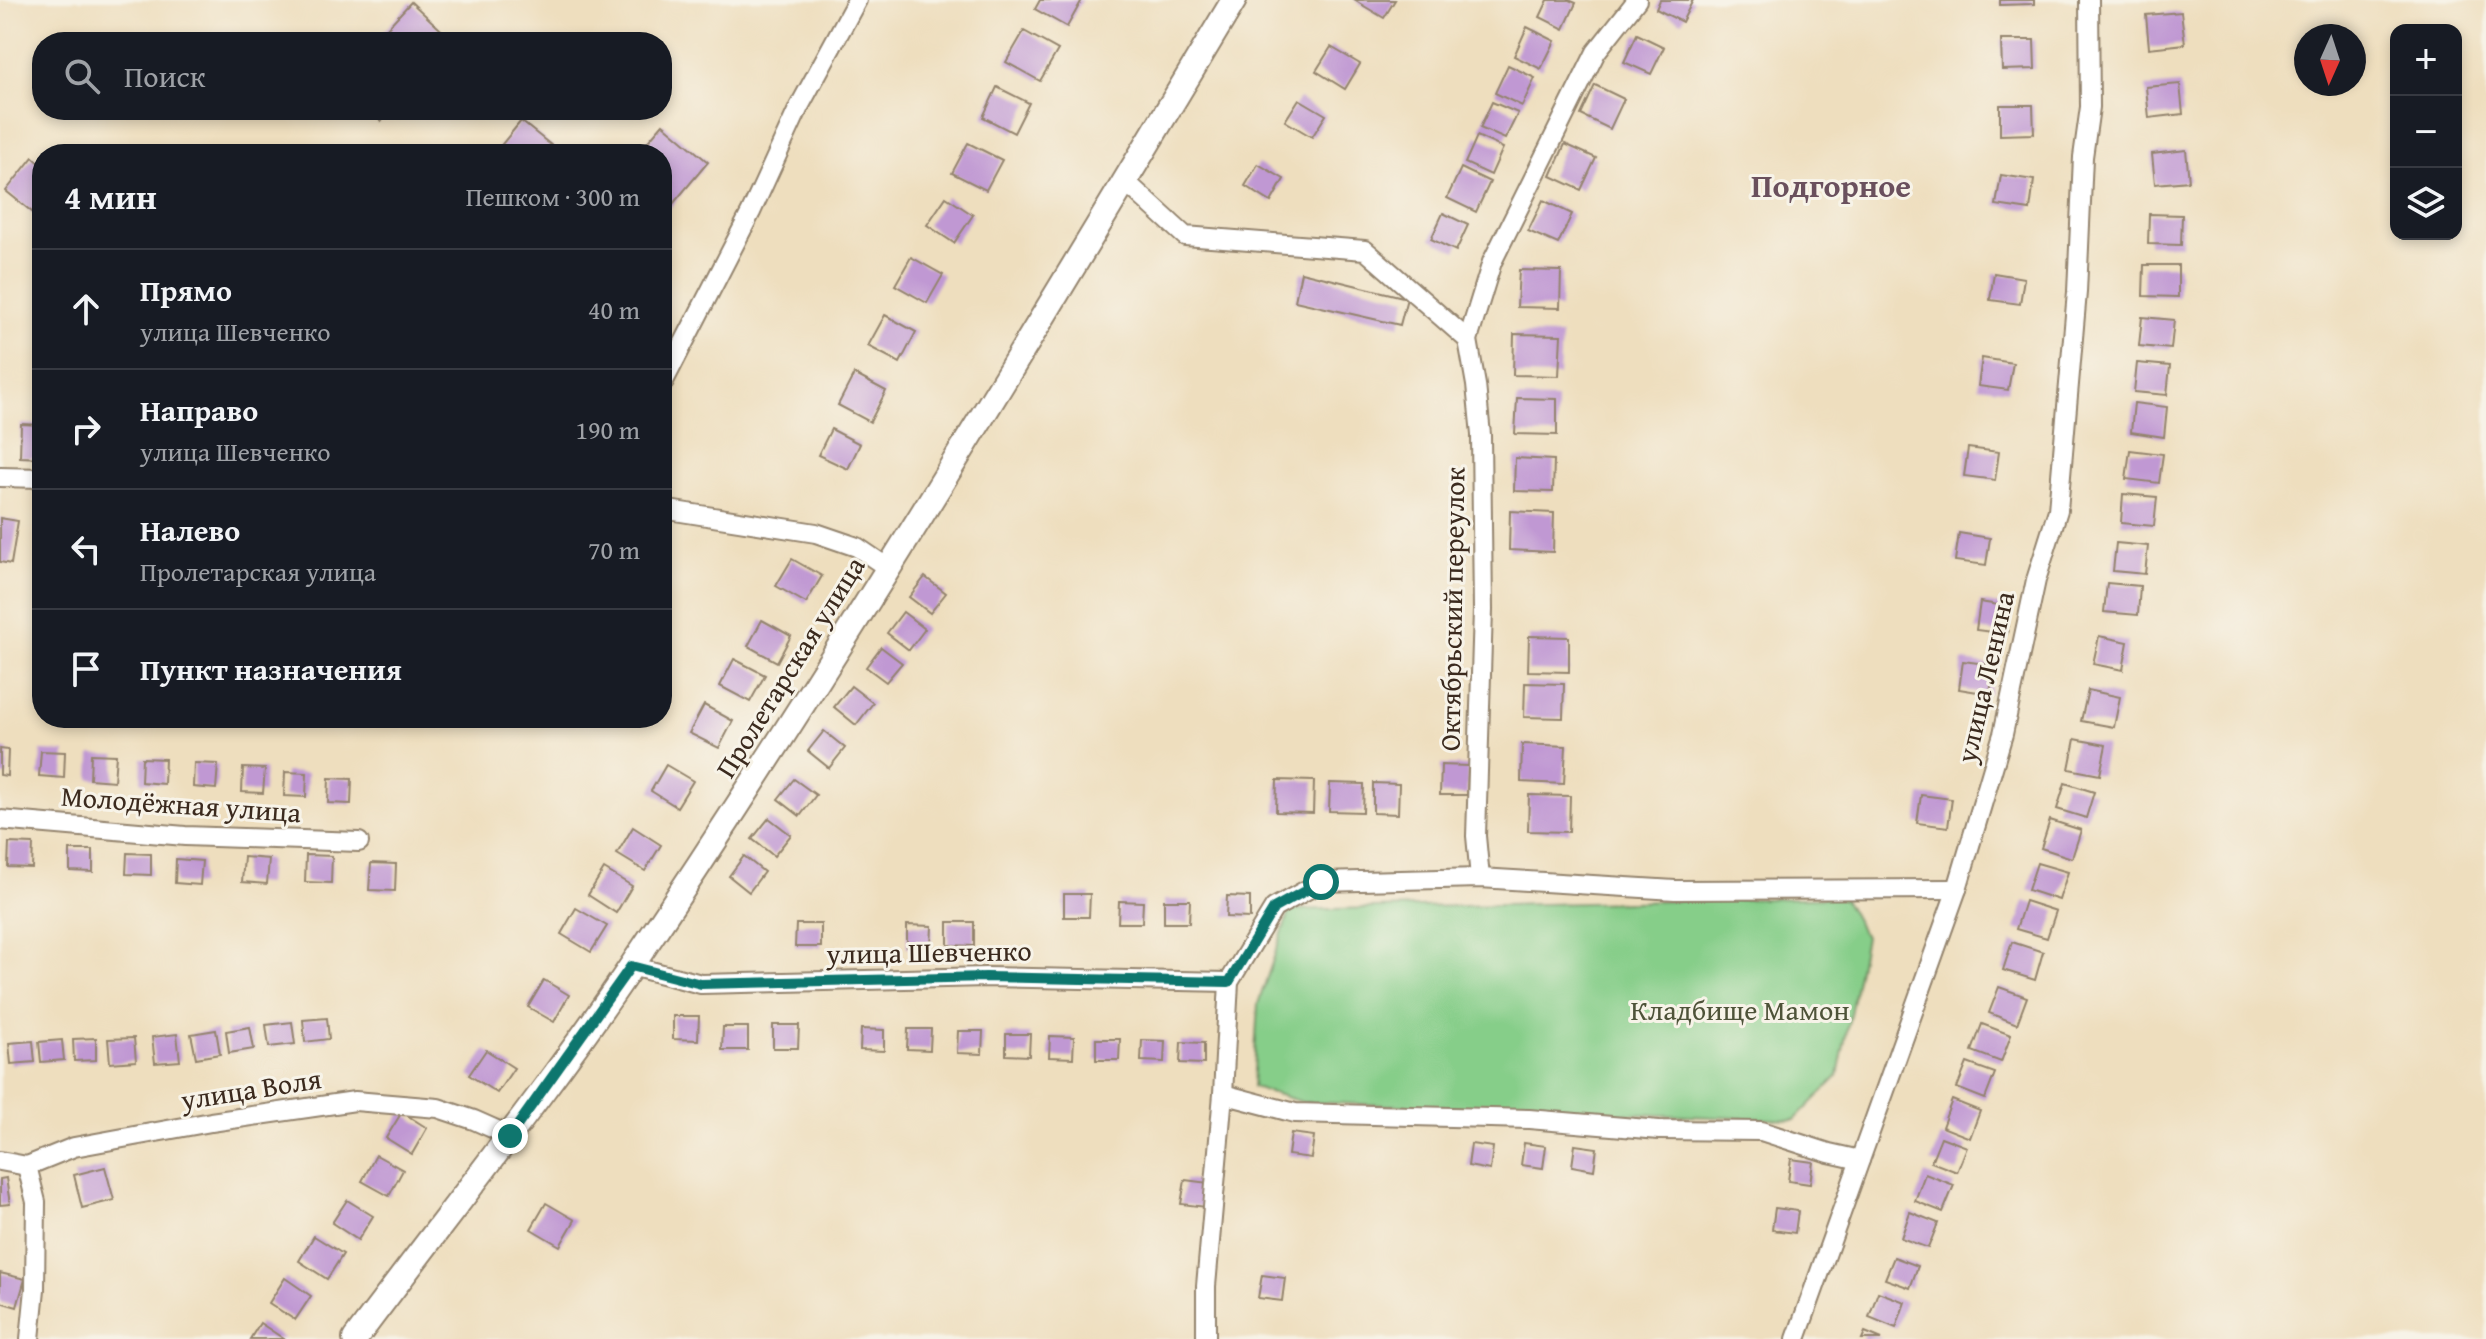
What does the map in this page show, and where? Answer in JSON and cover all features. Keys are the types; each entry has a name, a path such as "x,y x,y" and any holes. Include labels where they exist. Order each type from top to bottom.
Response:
{"street":[{"path":"672,366 751,212 799,107 857,0"},
{"name":"Пролетарская улица","path":"355,1339 510,1136 631,966 819,681 1006,382 1234,0"},
{"name":"Октябрьский переулок","path":"1480,878 1476,836 1483,610 1481,435 1468,340 1492,262 1596,52 1637,0"},
{"name":"улица Ленина","path":"1796,1339 1957,889 2003,734 2036,580 2058,510 2077,292 2083,157 2090,107 2089,0"},
{"path":"1125,181 1185,236 1365,250 1468,340"},
{"path":"0,477 32,478"},
{"path":"672,511 816,533 857,547 888,568"},
{"name":"Молодёжная улица","path":"0,820 185,836 359,842"},
{"path":"1206,1339 1206,1286 1223,1094 1229,982 1274,908 1321,882 1480,878 1675,890 1957,889"},
{"name":"улица Шевченко","path":"631,966 701,984 986,977 1229,982"},
{"path":"1223,1094 1295,1113 1529,1119 1659,1130 1761,1131 1860,1160"},
{"name":"улица Воля","path":"27,1166 74,1147 211,1122 355,1101 438,1108 510,1136"},
{"path":"0,1161 27,1166 36,1202 35,1289 30,1339"}],"green space":[{"name":"Кладбище Мамон","path":"1843,897 1865,937 1838,1076 1795,1120 1302,1102 1253,1087 1258,1004 1290,910"}],"building":[{"path":"1040,0 1082,0 1067,27 1035,9"},
{"path":"1354,0 1395,0 1384,18"},
{"path":"1548,0 1576,3 1564,29 1540,17"},
{"path":"1660,0 1693,0 1682,22 1656,9"},
{"path":"2000,0 2034,0 2034,4 2000,5"},
{"path":"411,2 443,32 383,32"},
{"path":"2181,12 2185,44 2149,48 2146,15"},
{"path":"1527,27 1555,41 1541,69 1514,56"},
{"path":"1024,31 1058,50 1040,81 1006,62"},
{"path":"1637,34 1664,47 1651,74 1624,62"},
{"path":"2001,40 2034,40 2035,69 2002,70"},
{"path":"1331,47 1360,64 1345,89 1316,71"},
{"path":"1508,65 1535,78 1522,106 1495,93"},
{"path":"2180,84 2183,114 2149,118 2146,87"},
{"path":"1595,85 1624,99 1610,129 1581,115"},
{"path":"997,87 1029,103 1014,133 983,117"},
{"path":"1299,99 1326,115 1312,137 1285,121"},
{"path":"1492,102 1518,113 1505,139 1480,128"},
{"path":"2000,105 2033,105 2034,134 2000,135"},
{"path":"521,121 550,144 502,144"},
{"path":"663,124 708,162 672,205 672,144 646,144"},
{"path":"1477,136 1503,148 1491,175 1465,163"},
{"path":"968,143 1002,160 986,190 952,173"},
{"path":"1565,144 1596,158 1581,190 1551,176"},
{"path":"2186,150 2189,181 2155,184 2152,154"},
{"path":"32,158 32,212 6,191"},
{"path":"1258,164 1284,179 1271,202 1245,186"},
{"path":"1461,168 1490,182 1476,212 1447,198"},
{"path":"2001,175 2034,180 2030,210 1996,205"},
{"path":"946,197 973,215 954,243 927,225"},
{"path":"1543,200 1572,214 1558,244 1528,231"},
{"path":"1443,213 1468,225 1456,251 1431,239"},
{"path":"2149,214 2182,215 2181,245 2148,244"},
{"path":"911,257 943,275 927,303 895,285"},
{"path":"2144,265 2178,265 2178,297 2143,296"},
{"path":"1519,270 1561,271 1560,308 1517,307"},
{"path":"1301,272 1407,298 1400,325 1295,301"},
{"path":"1994,273 2024,278 2020,304 1990,300"},
{"path":"885,315 916,332 900,363 868,346"},
{"path":"2142,317 2174,320 2171,349 2139,346"},
{"path":"1514,334 1561,335 1559,376 1513,375"},
{"path":"1982,358 2013,363 2008,390 1978,386"},
{"path":"2137,363 2170,366 2167,395 2134,392"},
{"path":"854,374 886,391 870,422 838,405"},
{"path":"1517,398 1557,399 1557,435 1515,434"},
{"path":"2134,403 2167,407 2164,437 2131,432"},
{"path":"21,424 32,425 32,458 20,457"},
{"path":"831,429 860,444 848,469 818,455"},
{"path":"1968,448 1999,452 1995,480 1964,476"},
{"path":"2130,450 2163,454 2159,483 2126,479"},
{"path":"1515,458 1554,460 1553,492 1514,491"},
{"path":"2123,494 2157,497 2154,526 2121,523"},
{"path":"1510,511 1554,513 1553,552 1509,550"},
{"path":"0,518 18,521 11,564 0,562"},
{"path":"1959,533 1990,538 1986,565 1955,561"},
{"path":"2116,543 2148,546 2145,574 2113,571"},
{"path":"792,559 822,576 806,603 776,586"},
{"path":"925,577 946,593 930,613 909,597"},
{"path":"2107,583 2140,586 2138,615 2104,612"},
{"path":"1980,602 2011,607 2007,634 1976,630"},
{"path":"903,612 925,629 909,650 887,633"},
{"path":"762,620 791,636 777,662 748,646"},
{"path":"1529,636 1569,637 1569,672 1528,671"},
{"path":"2099,636 2128,642 2123,670 2093,664"},
{"path":"881,647 902,663 886,682 866,667"},
{"path":"734,659 765,675 750,702 720,686"},
{"path":"1963,661 1994,665 1990,694 1959,689"},
{"path":"1525,683 1564,684 1563,718 1524,717"},
{"path":"851,686 873,703 856,725 834,707"},
{"path":"2088,690 2120,697 2114,727 2081,721"},
{"path":"704,705 733,721 719,748 689,733"},
{"path":"824,731 845,748 829,768 808,751"},
{"path":"2075,739 2106,745 2100,775 2069,769"},
{"path":"1522,744 1566,746 1564,784 1521,782"},
{"path":"0,749 8,750 7,776 0,775"},
{"path":"41,751 65,752 64,778 39,776"},
{"path":"91,754 116,755 114,781 90,779"},
{"path":"142,758 165,759 164,784 141,782"},
{"path":"194,763 218,764 216,789 193,787"},
{"path":"666,765 693,781 677,807 651,791"},
{"path":"1441,765 1468,766 1467,795 1440,795"},
{"path":"243,768 265,769 263,793 242,792"},
{"path":"285,772 307,773 306,797 284,796"},
{"path":"329,778 352,779 351,804 328,803"},
{"path":"794,779 816,795 800,816 778,799"},
{"path":"1277,780 1314,781 1313,813 1276,812"},
{"path":"1330,783 1364,784 1363,812 1329,811"},
{"path":"1373,783 1399,784 1398,814 1373,813"},
{"path":"2065,783 2094,792 2086,818 2057,809"},
{"path":"1529,795 1570,796 1569,832 1528,831"},
{"path":"1921,795 1952,799 1948,827 1917,823"},
{"path":"769,818 791,835 774,856 752,839"},
{"path":"2050,820 2081,830 2072,858 2041,848"},
{"path":"633,827 661,845 645,871 617,854"},
{"path":"9,843 33,844 32,868 8,867"},
{"path":"70,850 93,850 93,872 70,871"},
{"path":"127,853 151,854 151,875 126,874"},
{"path":"306,855 332,856 331,883 305,882"},
{"path":"744,856 764,872 749,892 729,876"},
{"path":"244,857 269,859 267,884 242,882"},
{"path":"176,859 202,861 200,885 175,883"},
{"path":"371,863 396,864 395,891 369,890"},
{"path":"2037,863 2068,872 2059,900 2028,890"},
{"path":"604,869 632,886 616,913 588,895"},
{"path":"1064,894 1090,894 1089,917 1064,917"},
{"path":"1227,896 1250,897 1250,918 1226,917"},
{"path":"1164,900 1190,900 1189,923 1164,923"},
{"path":"1119,901 1143,902 1142,923 1118,923"},
{"path":"2025,901 2056,911 2047,938 2016,929"},
{"path":"576,908 607,926 591,952 561,934"},
{"path":"948,922 974,922 974,946 948,945"},
{"path":"796,924 821,924 821,947 795,947"},
{"path":"907,925 932,926 931,948 907,947"},
{"path":"2012,942 2043,952 2035,980 2003,970"},
{"path":"544,980 569,995 554,1022 528,1007"},
{"path":"1999,987 2027,997 2017,1024 1989,1013"},
{"path":"673,1016 699,1016 698,1040 673,1039"},
{"path":"327,1018 329,1039 305,1042 303,1020"},
{"path":"292,1022 295,1044 269,1047 266,1025"},
{"path":"1982,1024 2011,1035 2001,1062 1972,1051"},
{"path":"773,1025 799,1025 798,1048 773,1048"},
{"path":"250,1027 254,1049 229,1053 226,1031"},
{"path":"723,1027 748,1027 748,1050 722,1050"},
{"path":"861,1029 884,1030 884,1051 860,1050"},
{"path":"908,1029 931,1029 930,1050 907,1049"},
{"path":"216,1030 220,1054 196,1058 191,1034"},
{"path":"958,1031 983,1031 982,1054 957,1053"},
{"path":"177,1034 180,1061 155,1063 152,1037"},
{"path":"1006,1034 1030,1034 1029,1056 1006,1055"},
{"path":"1050,1036 1074,1037 1073,1058 1049,1057"},
{"path":"96,1038 96,1060 74,1061 73,1039"},
{"path":"134,1038 136,1061 110,1063 108,1039"},
{"path":"1096,1039 1120,1039 1119,1060 1096,1060"},
{"path":"62,1040 64,1060 41,1062 39,1042"},
{"path":"1142,1040 1165,1041 1164,1062 1141,1061"},
{"path":"33,1041 35,1062 11,1064 9,1043"},
{"path":"1181,1042 1204,1043 1204,1064 1180,1063"},
{"path":"486,1050 514,1068 497,1093 469,1075"},
{"path":"1967,1063 1995,1073 1985,1099 1957,1088"},
{"path":"1952,1100 1980,1111 1970,1138 1942,1127"},
{"path":"402,1112 427,1128 412,1154 386,1138"},
{"path":"1291,1133 1314,1136 1311,1158 1288,1155"},
{"path":"1941,1137 1967,1147 1957,1172 1931,1162"},
{"path":"1524,1143 1546,1146 1543,1168 1521,1165"},
{"path":"1471,1144 1493,1147 1490,1170 1468,1166"},
{"path":"1575,1145 1597,1148 1594,1170 1572,1166"},
{"path":"376,1155 403,1170 389,1196 362,1181"},
{"path":"1791,1159 1813,1162 1810,1184 1788,1181"},
{"path":"105,1167 114,1200 82,1208 74,1175"},
{"path":"1925,1174 1954,1185 1943,1212 1915,1201"},
{"path":"6,1178 10,1204 0,1205 0,1179"},
{"path":"1185,1180 1209,1183 1206,1207 1181,1204"},
{"path":"347,1200 373,1216 358,1240 332,1223"},
{"path":"546,1203 575,1220 560,1246 531,1229"},
{"path":"1775,1208 1798,1211 1795,1233 1772,1230"},
{"path":"1910,1212 1938,1223 1928,1248 1901,1238"},
{"path":"314,1236 343,1254 327,1279 299,1261"},
{"path":"1894,1257 1918,1266 1910,1288 1885,1279"},
{"path":"0,1273 25,1279 17,1307 0,1302"},
{"path":"1262,1275 1285,1278 1282,1301 1258,1298"},
{"path":"285,1278 311,1296 295,1320 269,1303"},
{"path":"1878,1292 1905,1302 1896,1328 1869,1317"},
{"path":"260,1323 284,1339 250,1339"},
{"path":"1865,1332 1882,1339 1862,1339"}],"district":[{"name":"Подгорное","path":"1831,186"}],"route":[{"path":"510,1136 631,966 701,984 986,977 1229,982 1274,908 1321,882"}]}
